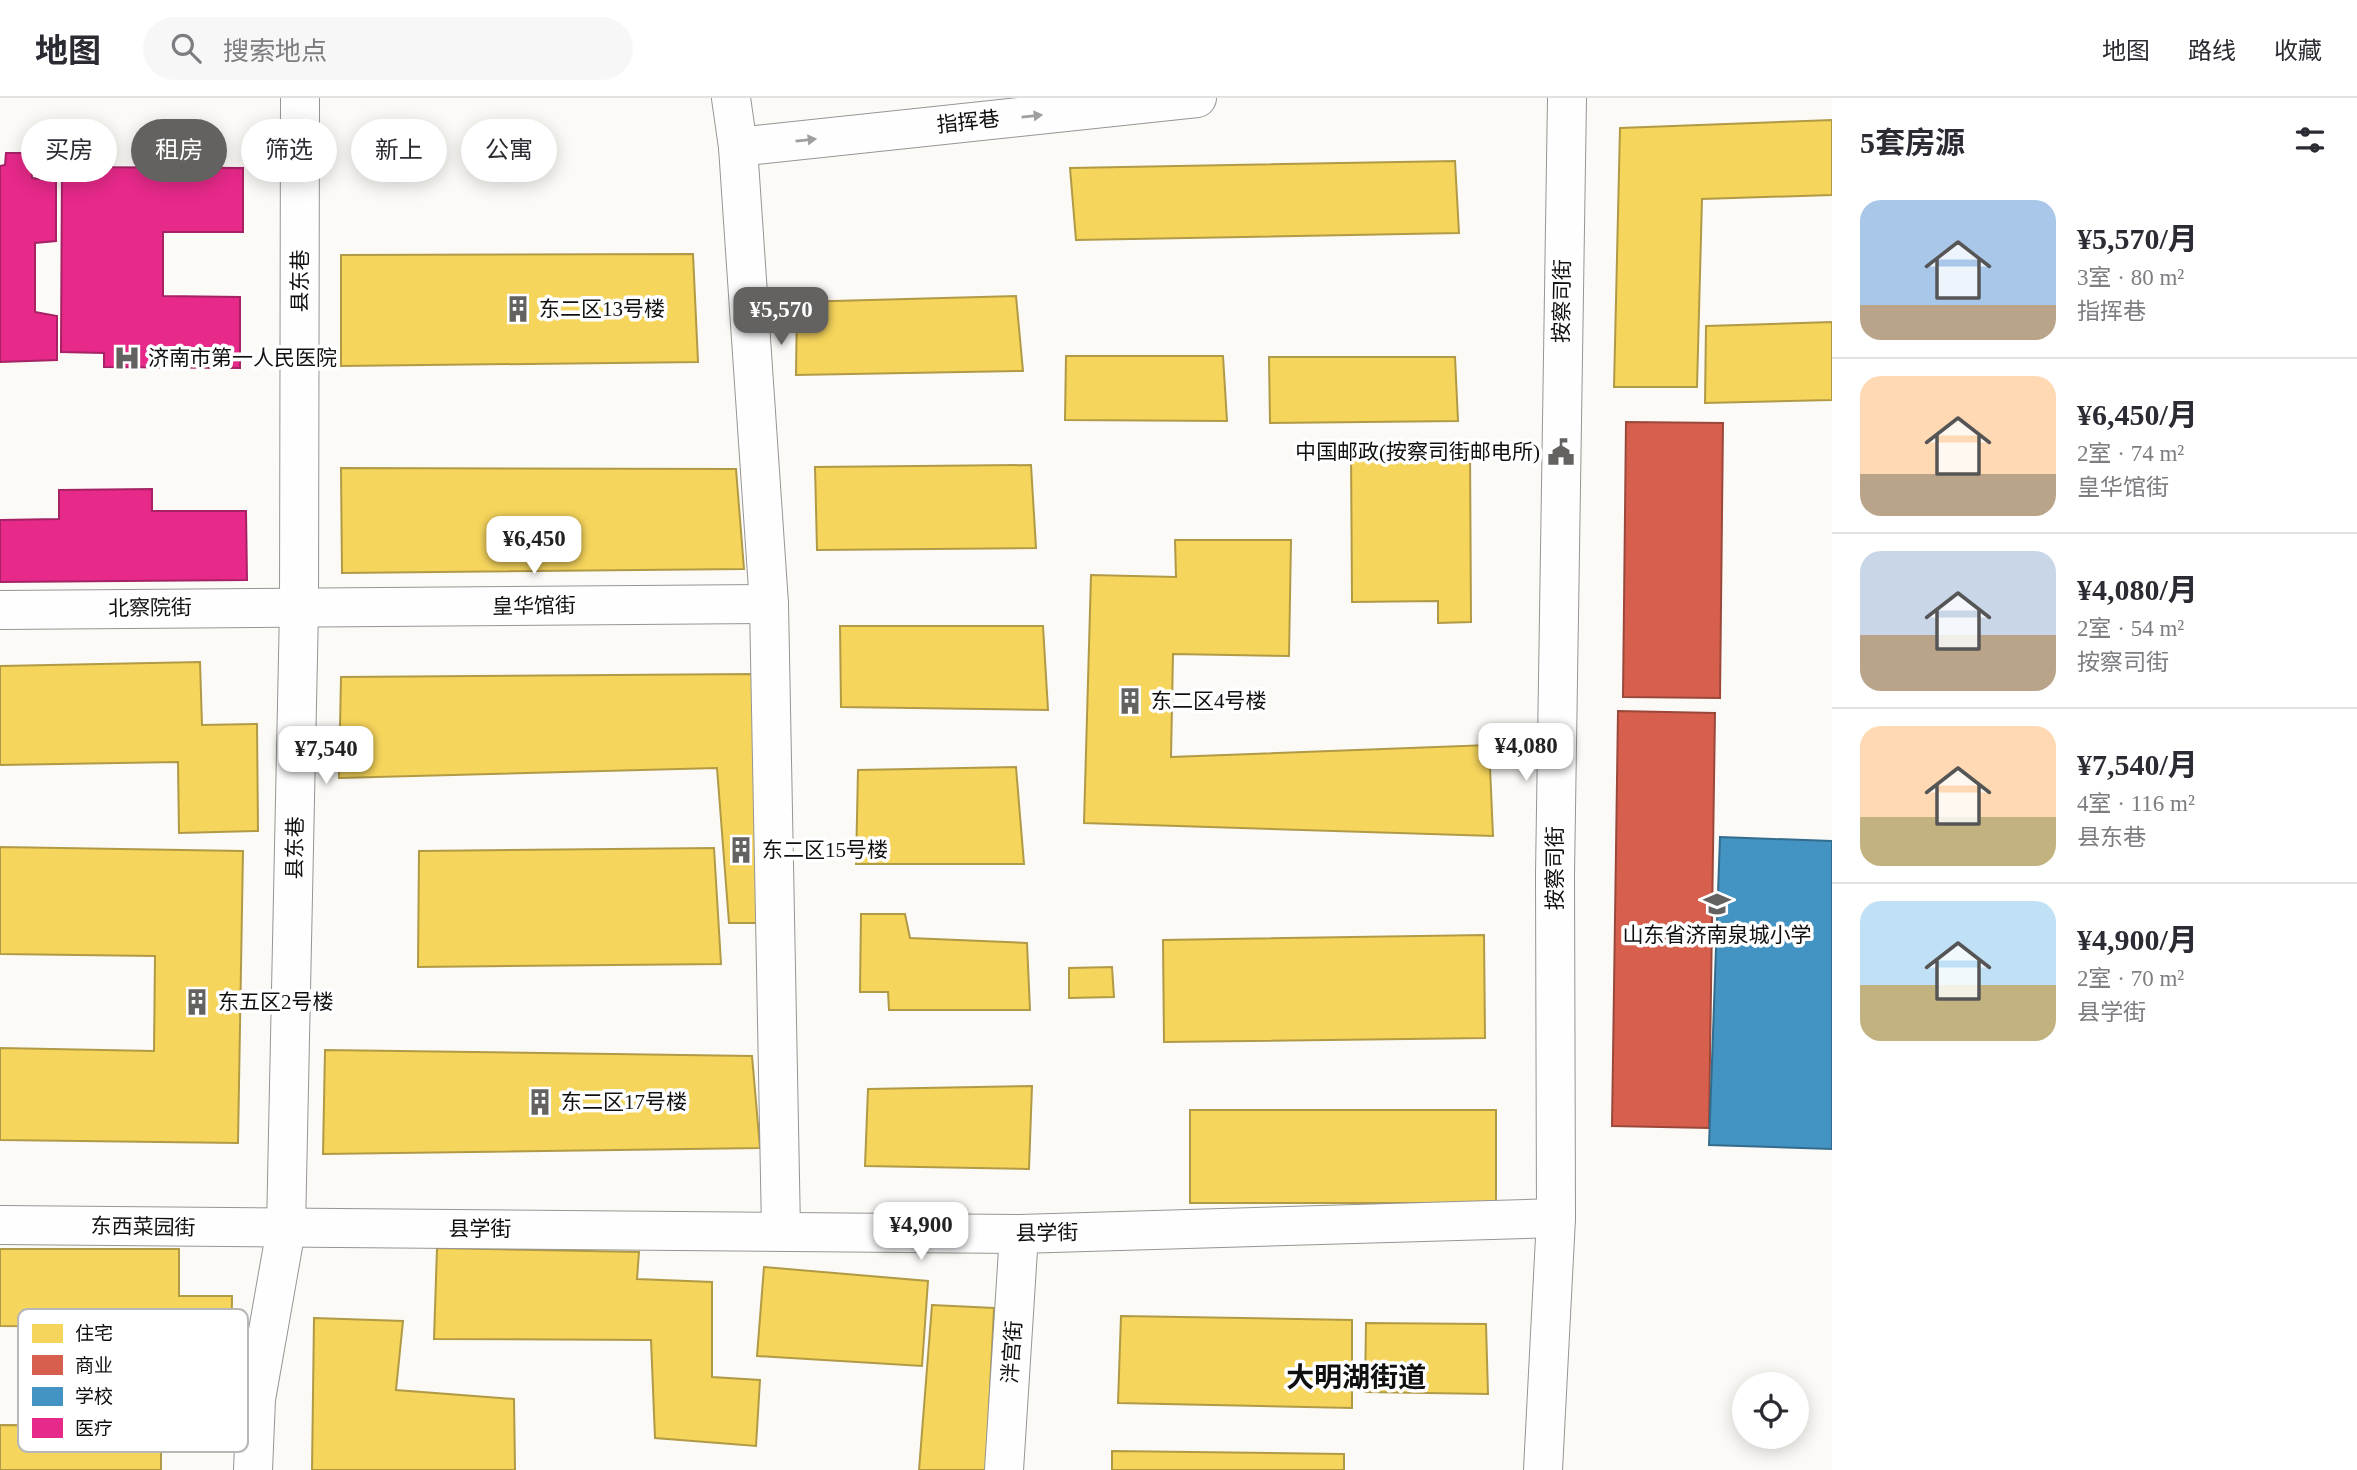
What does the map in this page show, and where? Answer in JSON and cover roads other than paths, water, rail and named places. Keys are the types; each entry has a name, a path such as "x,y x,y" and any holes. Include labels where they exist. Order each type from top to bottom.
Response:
{"street":[{"name":"县东巷","path":"253,1470 256,1399 286,1228 299,609 300,98"},
{"path":"731,98 738,147 769,604 781,1230"},
{"name":"指挥巷","path":"738,147 1197,98"},
{"name":"按察司街","path":"1543,1470 1556,1217 1555,846 1566,98"},
{"name":"皇华馆街","path":"299,609 769,604"},
{"name":"北察院街","path":"0,610 299,609"},
{"name":"县学街","path":"286,1228 1019,1234 1556,1217"},
{"name":"东西菜园街","path":"0,1226 286,1228"},
{"name":"泮宫街","path":"1004,1470 1019,1234"}],"place":[{"name":"东二区13号楼","path":"518,309"},
{"name":"济南市第一人民医院","path":"127,358"},
{"name":"中国邮政(按察司街邮电所)","path":"1561,452"},
{"name":"东二区4号楼","path":"1130,701"},
{"name":"东二区15号楼","path":"741,850"},
{"name":"山东省济南泉城小学","path":"1717,904"},
{"name":"东五区2号楼","path":"197,1002"},
{"name":"东二区17号楼","path":"540,1102"}],"district":[{"name":"大明湖街道","path":"1356,1377"}]}
